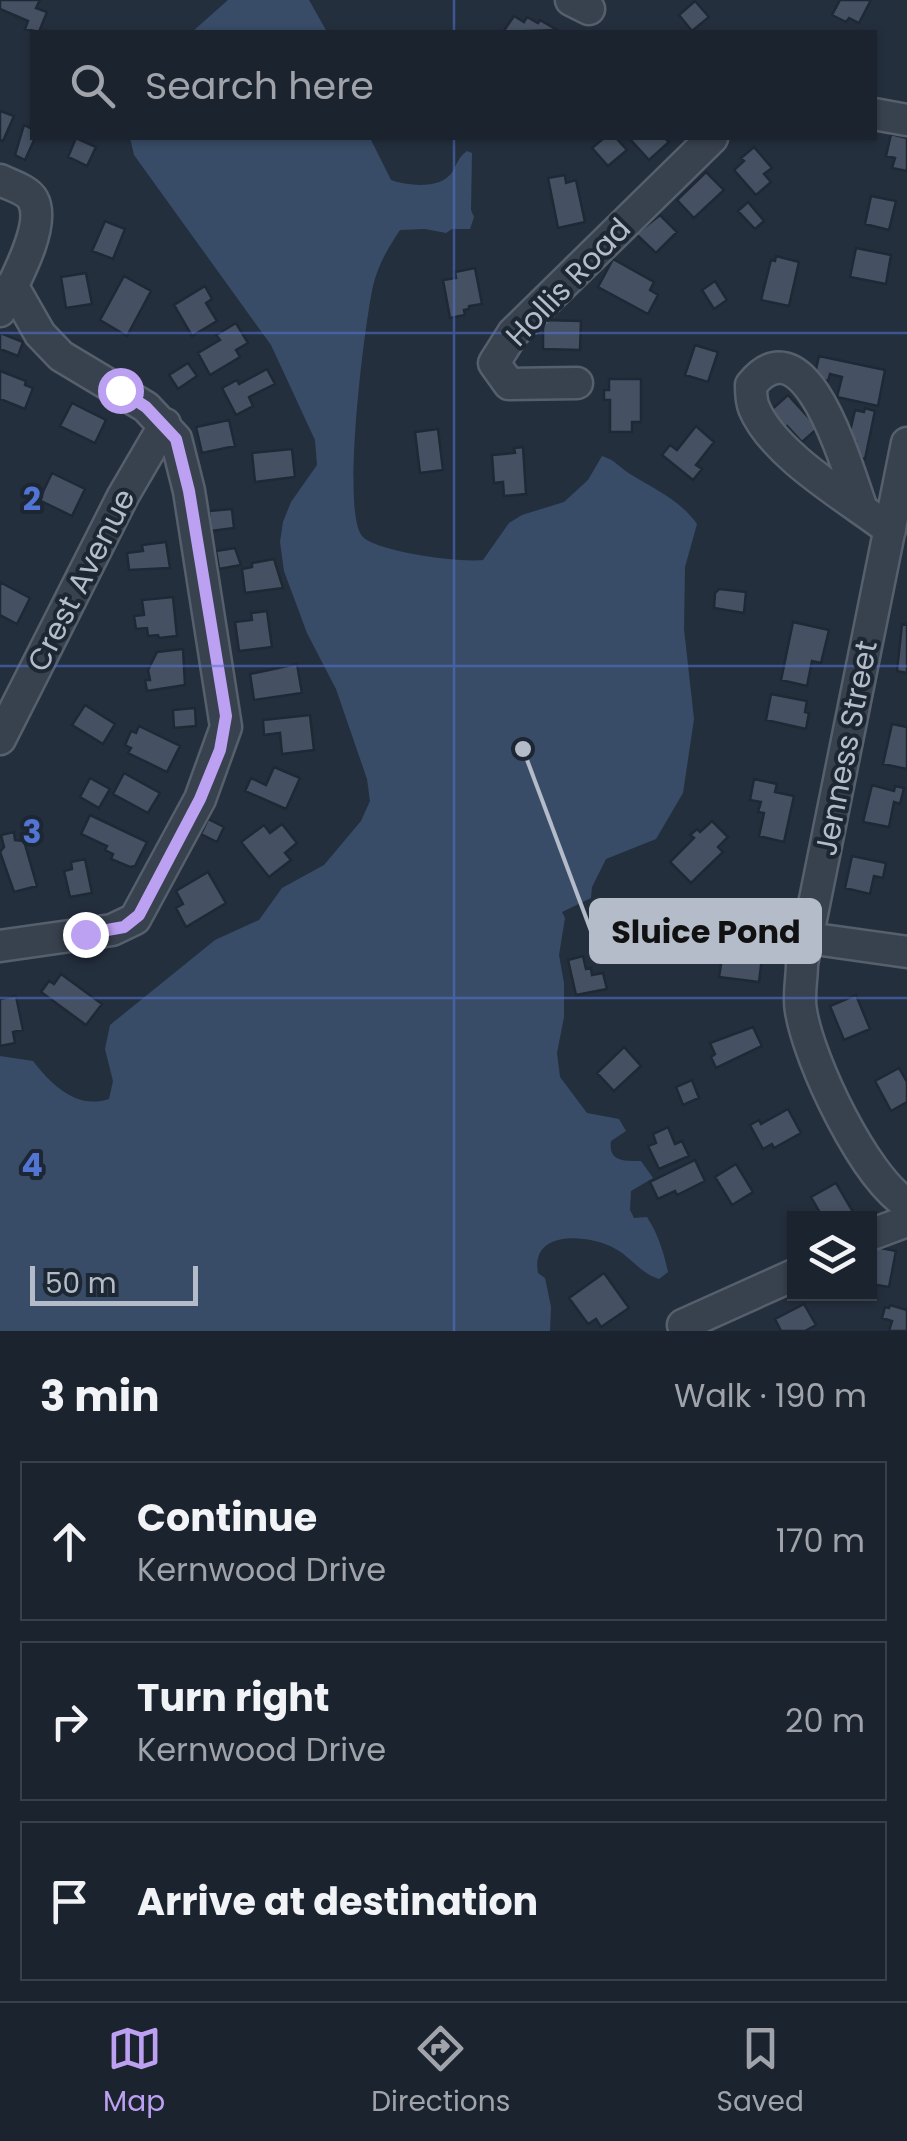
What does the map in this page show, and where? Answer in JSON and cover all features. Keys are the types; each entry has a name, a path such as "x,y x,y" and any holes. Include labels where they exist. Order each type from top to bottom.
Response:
{"street":[{"path":"877,115 907,120"},
{"name":"Hollis Road","path":"577,383 509,384 494,362 512,333 710,140"},
{"path":"0,180 28,194 36,210 36,227 6,298 62,356 83,372 120,390 165,424 176,439 189,491 226,726 200,799 139,915 131,923 112,930 0,946"},
{"path":"862,508 830,424 809,383 794,369 772,367 762,371 751,385 752,405 762,423 786,450 890,530"},
{"name":"Crest Avenue","path":"0,738 123,496 165,424"},
{"name":"Jenness Street","path":"907,443 808,938 800,1009 819,1068 860,1152 894,1196 907,1204"},
{"path":"808,938 907,952"},
{"path":"877,1233 907,1220"},
{"path":"683,1325 787,1279"}],"water":[{"path":"228,0 309,0 326,30 194,30"},
{"path":"130,140 371,140 391,180 415,185 441,181 467,151 472,153 474,217 470,229 446,233 400,230 375,278 360,375 354,458 356,522 363,537 420,555 483,560 509,523 564,502 588,480 602,456 674,501 697,524 685,567 684,629 694,719 683,793 656,839 606,859 592,887 591,898 562,912 565,918 559,955 564,983 564,1017 557,1053 560,1077 587,1113 619,1119 626,1131 611,1141 612,1153 623,1160 641,1161 653,1178 631,1191 630,1210 634,1218 647,1217 668,1272 659,1279 652,1276 603,1243 576,1238 551,1243 538,1259 538,1273 545,1278 551,1307 550,1331 0,1331 0,1056 33,1061 56,1086 75,1098 109,1099 113,1081 105,1049 110,1025 215,940 259,920 282,888 324,865 361,821 370,801 367,779 336,689 307,633 284,571 280,542 283,522 291,502 317,465 315,440 271,345 134,155"}],"building":[{"path":"0,0 40,0 36,8 47,12 40,30 30,30 25,29 28,21 0,9"},
{"path":"840,0 871,0 859,23 832,15"},
{"path":"695,1 709,17 691,30 679,15"},
{"path":"514,16 524,22 527,17 538,23 540,20 557,30 504,30"},
{"path":"0,111 14,116 3,141 0,140"},
{"path":"24,125 30,128 30,140 34,140 25,160 15,155"},
{"path":"891,134 907,138 907,171 892,168 895,158 886,156"},
{"path":"75,140 96,147 87,166 68,157"},
{"path":"602,140 618,140 627,150 608,166 592,148"},
{"path":"631,140 669,142 649,160"},
{"path":"754,147 772,168 764,174 771,182 756,195 734,170"},
{"path":"706,172 724,190 694,218 677,200"},
{"path":"565,175 566,183 576,180 585,222 558,228 548,178"},
{"path":"871,196 896,201 889,230 865,224"},
{"path":"748,202 764,221 755,229 738,211"},
{"path":"660,215 677,232 656,253 636,234"},
{"path":"105,221 125,229 113,259 92,251"},
{"path":"856,248 891,255 886,284 850,277"},
{"path":"776,256 799,262 789,306 761,300 771,260 775,261"},
{"path":"613,259 654,282 650,290 658,295 648,314 598,287"},
{"path":"475,268 482,304 469,306 465,315 450,318 443,280 456,278 455,272"},
{"path":"86,273 92,304 66,308 61,277"},
{"path":"124,276 151,291 127,336 100,320"},
{"path":"715,281 727,300 714,309 702,290"},
{"path":"205,286 212,299 206,303 217,321 192,336 174,305"},
{"path":"543,320 581,321 580,350 543,349"},
{"path":"236,323 248,343 236,350 240,357 210,375 198,353 220,340 216,335"},
{"path":"0,333 23,342 18,356 0,349"},
{"path":"695,345 718,352 708,382 685,375"},
{"path":"819,356 885,370 878,406 837,397 842,377 830,374 828,381 814,378"},
{"path":"188,363 197,376 178,389 169,375"},
{"path":"267,369 275,384 249,397 253,406 236,415 222,388"},
{"path":"0,371 26,381 25,385 33,388 25,409 0,399"},
{"path":"609,379 641,379 641,422 632,422 632,432 610,432 610,400 604,400"},
{"path":"788,395 818,428 802,442 787,426 779,433 770,411"},
{"path":"72,403 106,420 95,443 60,426"},
{"path":"865,408 875,411 865,459 853,456 856,442 848,440 855,410 864,412"},
{"path":"229,420 235,446 202,453 196,427"},
{"path":"696,426 714,442 696,465 702,469 693,480 662,455 670,445 677,450"},
{"path":"438,429 443,470 420,473 415,432"},
{"path":"523,447 526,494 504,496 503,482 494,483 492,455 515,453 514,448"},
{"path":"292,449 295,477 255,482 252,453"},
{"path":"52,473 85,489 72,516 39,500"},
{"path":"232,509 234,528 211,531 209,511"},
{"path":"166,542 170,568 129,570 127,553 143,551 142,545"},
{"path":"235,548 241,565 219,569 216,551"},
{"path":"274,559 283,588 245,593 242,569"},
{"path":"0,582 30,598 17,624 0,615"},
{"path":"719,589 746,592 744,613 714,608"},
{"path":"173,597 177,636 159,638 148,636 147,628 136,629 134,616 144,615 142,600"},
{"path":"267,611 272,647 239,651 235,622 252,620 251,613"},
{"path":"793,622 829,630 821,663 812,661 807,686 781,680"},
{"path":"902,624 907,625 907,673 897,671"},
{"path":"183,649 185,685 147,691 145,680 150,680 148,670 157,652"},
{"path":"297,664 302,693 254,700 250,674"},
{"path":"771,694 807,701 806,729 766,720"},
{"path":"85,705 115,724 103,744 72,725"},
{"path":"195,708 196,726 174,728 173,710"},
{"path":"310,715 314,750 282,754 280,733 264,735 263,720"},
{"path":"892,724 907,727 907,769 883,764"},
{"path":"139,726 180,746 167,772 128,753 131,748 125,745 131,731 136,733"},
{"path":"274,767 300,778 286,809 245,791 251,778 266,785"},
{"path":"124,773 160,793 148,813 113,794"},
{"path":"90,778 110,789 99,808 80,797"},
{"path":"754,779 777,784 775,792 794,796 784,842 759,836 764,813 758,812 761,802 750,800"},
{"path":"872,785 894,791 895,786 904,788 900,804 894,802 889,827 863,822"},
{"path":"90,815 147,842 135,866 111,859 113,854 105,850 107,846 81,834"},
{"path":"208,819 224,827 217,842 201,834"},
{"path":"712,821 728,837 718,847 723,852 691,883 670,862 694,838 690,835"},
{"path":"282,824 297,843 285,853 291,860 269,877 241,842 264,825 270,833"},
{"path":"14,832 15,840 24,841 37,886 14,892 0,852 4,847 1,835"},
{"path":"852,856 886,863 883,878 874,876 870,894 845,888"},
{"path":"85,859 92,893 70,897 64,871 72,869 71,862"},
{"path":"208,872 226,903 186,927 176,908 183,904 176,891"},
{"path":"723,952 762,958 759,982 719,977"},
{"path":"583,956 592,975 603,973 607,989 576,995 568,960"},
{"path":"61,974 102,1004 86,1025 41,992"},
{"path":"856,995 870,1029 844,1040 830,1006"},
{"path":"16,996 23,1030 13,1032 15,1043 0,1046 0,999"},
{"path":"753,1027 762,1046 716,1068 710,1043"},
{"path":"624,1047 641,1066 614,1091 597,1073"},
{"path":"899,1068 907,1082 907,1102 891,1111 875,1081"},
{"path":"692,1080 699,1098 683,1105 676,1087"},
{"path":"788,1109 801,1133 774,1148 772,1144 763,1149 750,1125 759,1120 761,1124"},
{"path":"668,1127 675,1144 682,1141 689,1156 659,1169 648,1146 656,1143 653,1134"},
{"path":"695,1160 705,1181 677,1195 675,1191 658,1199 650,1182"},
{"path":"736,1164 753,1192 732,1205 715,1177"},
{"path":"836,1183 852,1211 819,1211 811,1197"},
{"path":"877,1247 896,1251 889,1287 877,1285"},
{"path":"604,1273 629,1308 601,1327 596,1319 588,1324 569,1298"},
{"path":"804,1304 816,1325 805,1331 781,1331 775,1319"},
{"path":"885,1307 907,1310 907,1331 889,1331 892,1321 882,1318"}],"place":[{"name":"Sluice Pond","path":"523,749"}],"route":[{"path":"85,934 124,927 139,915 200,799 226,726 189,491 176,439 146,407 120,390"}]}
